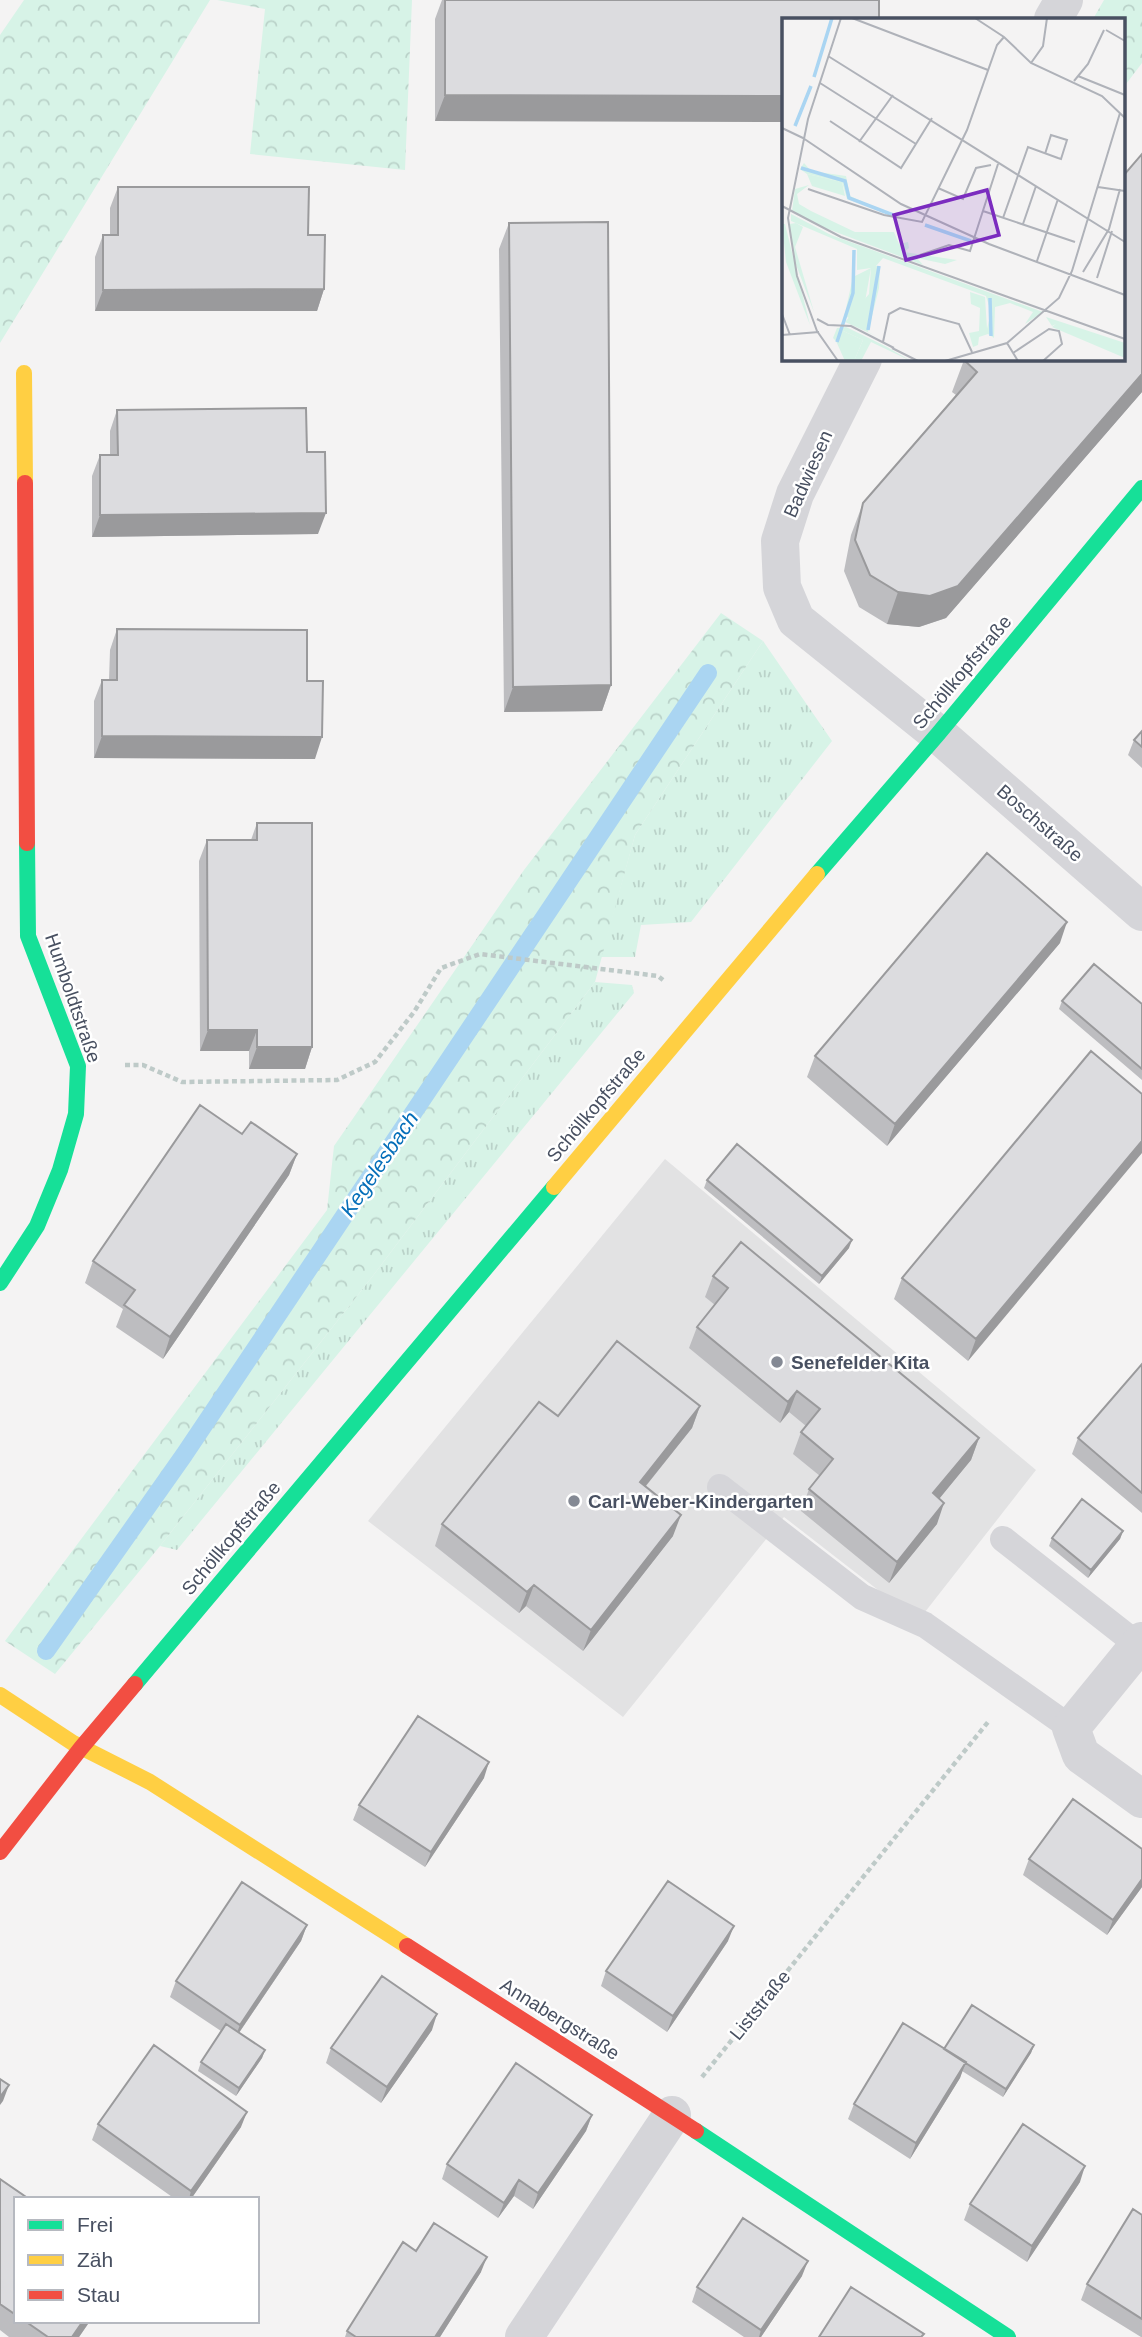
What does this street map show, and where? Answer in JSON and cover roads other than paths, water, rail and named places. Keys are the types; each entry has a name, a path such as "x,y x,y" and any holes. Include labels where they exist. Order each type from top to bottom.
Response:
{"street":[{"path":"1054,18 1064,0"},
{"name":"Badwiesen","path":"862,360 795,494 780,541 782,587 796,620 938,734"},
{"name":"Humboldtstraße","path":"0,1283 37,1226 60,1170 76,1114 78,1066 28,936 24,373"},
{"name":"Schöllkopfstraße","path":"0,1852 81,1748 864,818 938,734 1142,488"},
{"name":"Boschstraße","path":"938,734 1142,912"},
{"path":"1140,1643 1071,1728 1081,1755 1142,1799"},
{"path":"0,1695 81,1748"},
{"name":"Annabergstraße","path":"81,1748 150,1782 672,2115 1008,2337"},
{"path":"524,2337 672,2115"}],"lane":[{"path":"720,1487 862,1597 925,1625 1071,1728"},
{"path":"1003,1539 1140,1643"}],"waterway":[{"name":"Kegelesbach","path":"46,1651 184,1455 708,673"}],"place":[{"name":"Senefelder Kita","path":"777,1362"},
{"name":"Carl-Weber-Kindergarten","path":"574,1501"}]}
